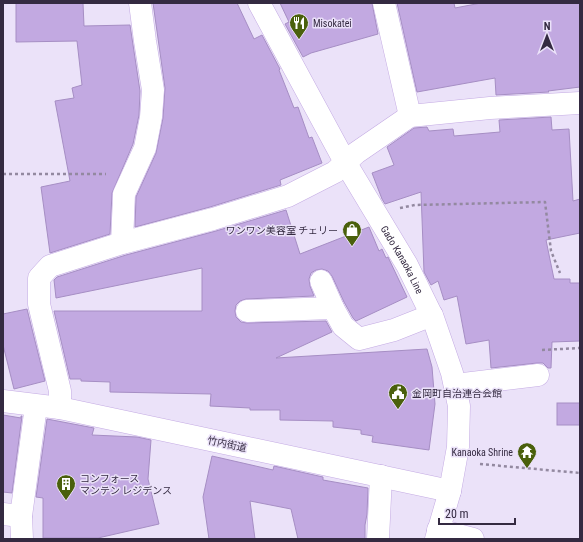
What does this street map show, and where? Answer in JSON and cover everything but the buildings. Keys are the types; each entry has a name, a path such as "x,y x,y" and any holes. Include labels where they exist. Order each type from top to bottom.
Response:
{"street":[{"path":"122,243 124,194 145,148 151,117 153,90 140,3"},
{"name":"Gado Kanaoka Line","path":"259,3 346,162 407,265 432,315 452,373 459,406 458,447 450,491 437,535"},
{"path":"384,3 410,116"},
{"path":"60,408 60,391 39,304 38,278 50,266 122,243 213,219 288,196 335,172 356,153 410,116 490,108 580,103"},
{"path":"321,281 343,326 359,339 394,330 432,315"},
{"path":"248,311 333,308"},
{"path":"455,385 538,375"},
{"name":"竹内街道","path":"3,401 60,408 450,491"},
{"path":"22,539 12,515 36,406"},
{"path":"378,539 381,476"},
{"path":"437,535 473,539"}],"path":[{"path":"3,174 133,174"},
{"path":"376,213 415,206 545,202 551,251 560,273"},
{"path":"456,461 580,473"}],"place":[{"name":"Misokatei","path":"299,40"},
{"name":"ワンワン美容室 チェリー","path":"352,247"},
{"name":"金岡町自治連合会館","path":"398,410"},
{"name":"Kanaoka Shrine","path":"527,469"},
{"name":"コンフォース マンテン レジデンス","path":"66,501"}]}
